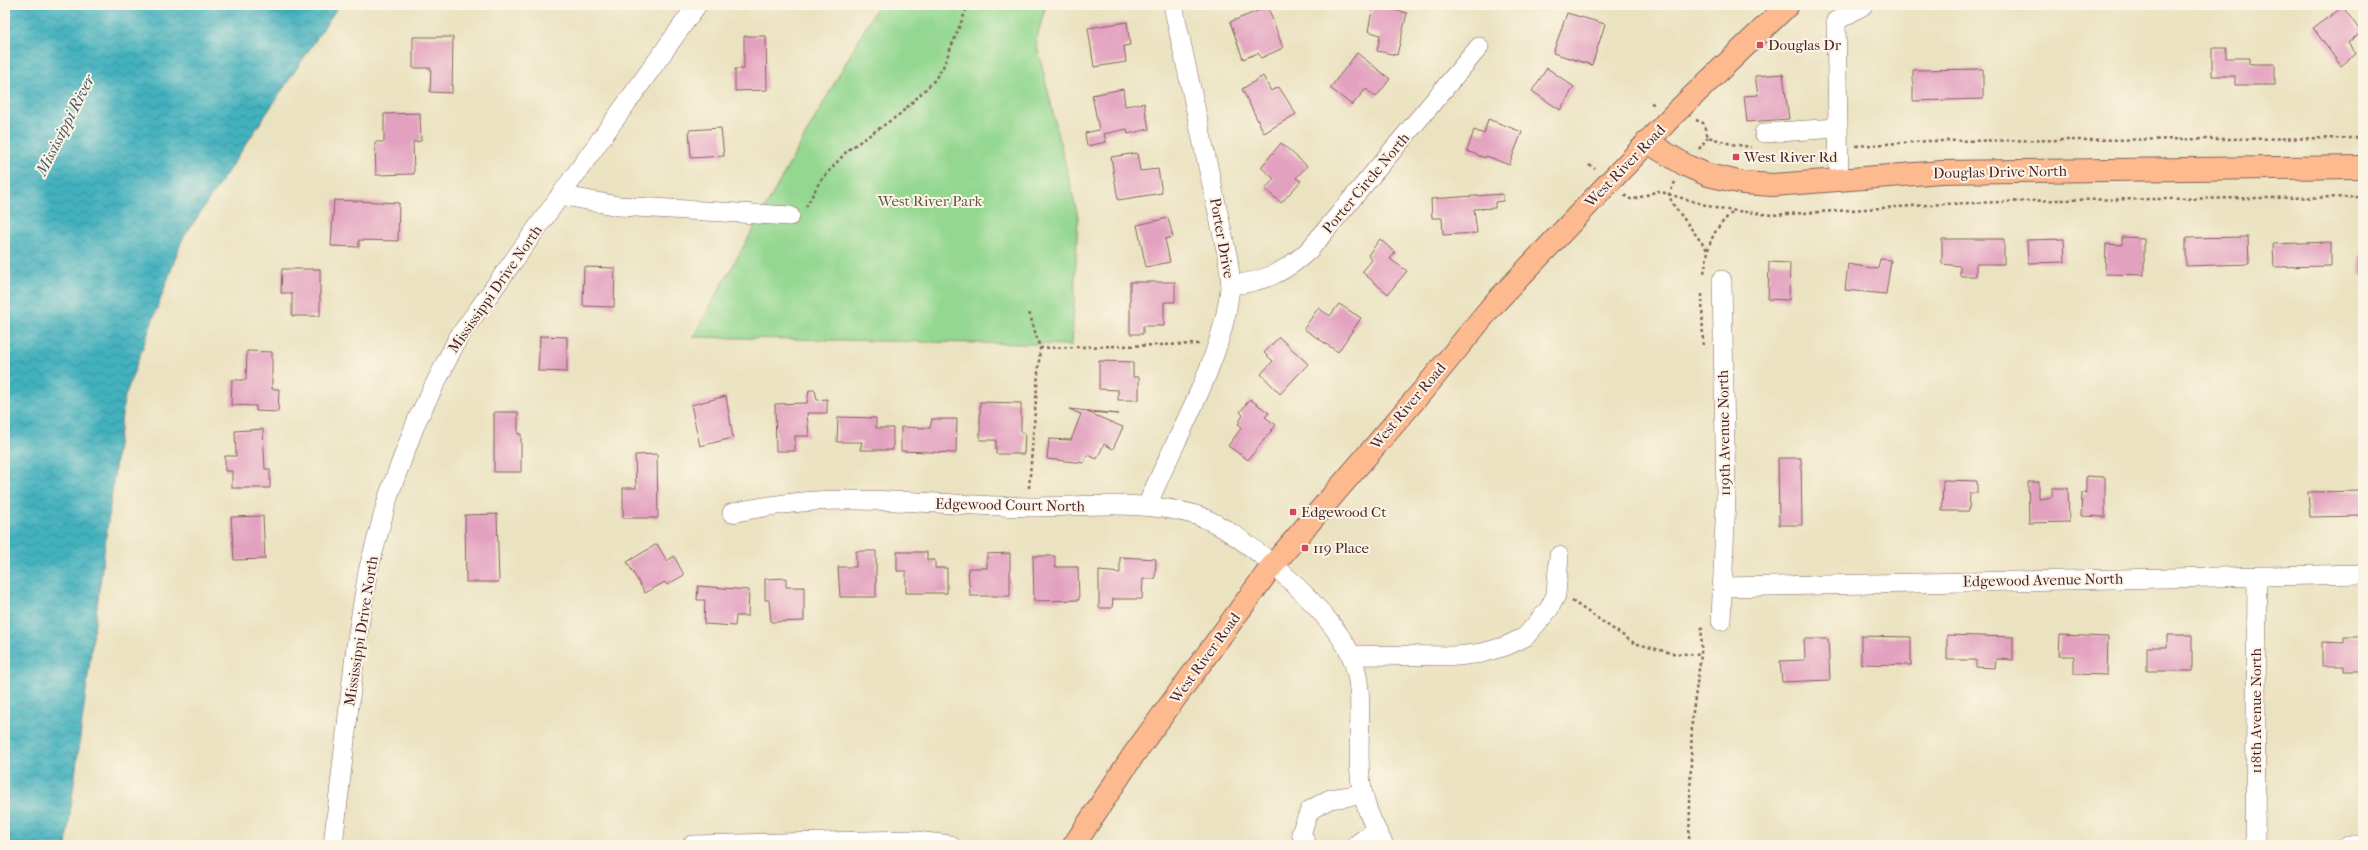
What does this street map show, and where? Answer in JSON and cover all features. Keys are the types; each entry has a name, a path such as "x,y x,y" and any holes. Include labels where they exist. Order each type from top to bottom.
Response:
{"main road":[{"name":"West River Road","path":"1074,845 1134,754 1272,566 1426,388 1492,306 1648,142 1788,5"},
{"name":"Douglas Drive North","path":"1648,142 1687,166 1708,175 1743,182 1773,185 1941,172 2363,167"}],"street":[{"name":"Mississippi Drive North","path":"333,845 356,646 368,571 389,494 417,420 451,349 697,5"},
{"name":"Porter Drive","path":"1148,506 1218,343 1230,285 1228,259 1173,5"},
{"path":"1839,180 1837,147 1836,21 1864,5"},
{"name":"Porter Circle North","path":"1230,285 1247,284 1270,277 1293,266 1310,249 1479,47"},
{"path":"1761,141 1837,128"},
{"path":"560,195 618,206 790,216"},
{"name":"119th Avenue North","path":"1712,620 1723,587 1726,498 1722,280"},
{"name":"Edgewood Court North","path":"732,513 774,505 829,501 1028,507 1148,506 1169,509 1214,522 1238,538 1272,566 1326,615 1351,655"},
{"path":"1356,845 1380,838 1362,794 1360,774 1360,705 1351,655 1452,657 1494,650 1525,637 1549,609 1556,595 1559,556"},
{"name":"Edgewood Avenue North","path":"1723,587 2363,574"},
{"name":"118th Avenue North","path":"2255,845 2257,576"},
{"path":"1307,845 1301,833 1310,810 1330,799 1362,794"},
{"path":"692,845 908,840 950,845"},
{"path":"2348,845 2363,845"}],"path":[{"path":"790,216 800,216 820,181 848,150 900,114 933,82 943,67 968,5"},
{"path":"1703,123 1708,137 1731,144 1761,141"},
{"path":"1837,147 1928,141 2363,138"},
{"path":"1628,198 1632,200 1658,191 1704,206 1733,212 1772,215 1944,204 2057,200 2363,197"},
{"path":"1669,194 1677,211 1708,251"},
{"path":"1703,280 1710,240 1718,226 1733,212"},
{"path":"1702,286 1703,348"},
{"path":"1028,507 1040,348 1030,312"},
{"path":"1040,348 1218,343"},
{"path":"1556,595 1578,604 1634,643 1671,653 1701,655"},
{"path":"1689,845 1692,719 1701,655 1712,620"}],"green space":[{"name":"West River Park","path":"878,5 1046,5 1036,41 1078,217 1072,345 693,337"}],"water":[{"name":"Mississippi River","path":"5,5 339,5 182,240 124,399 66,845 5,845"}],"building":[{"path":"1373,6 1407,13 1397,55 1377,51 1380,35 1368,31"},
{"path":"1268,7 1283,48 1261,58 1258,53 1243,59 1230,22"},
{"path":"2343,7 2361,32 2348,43 2356,54 2341,66 2313,28"},
{"path":"1567,13 1605,24 1592,65 1553,53"},
{"path":"1127,22 1130,45 1124,46 1126,62 1094,67 1088,28"},
{"path":"744,36 766,36 767,90 735,91 735,69 744,69"},
{"path":"413,37 453,37 452,93 430,92 431,68 413,68"},
{"path":"2212,48 2226,48 2226,58 2250,58 2250,64 2275,64 2275,85 2235,85 2235,76 2212,76"},
{"path":"1357,53 1390,79 1376,97 1366,89 1352,105 1330,88"},
{"path":"1547,68 1574,87 1560,110 1532,91"},
{"path":"1983,69 1983,99 1913,101 1913,70"},
{"path":"1783,74 1789,119 1747,122 1744,96 1758,95 1755,76"},
{"path":"1263,76 1271,91 1279,87 1296,114 1264,133 1242,89"},
{"path":"1123,89 1125,106 1144,103 1149,129 1128,134 1127,129 1104,134 1106,142 1087,146 1085,133 1099,130 1092,95"},
{"path":"420,113 421,141 413,142 414,174 376,175 375,142 384,142 384,114"},
{"path":"1488,119 1522,132 1509,165 1486,156 1485,158 1467,151 1474,130 1484,134"},
{"path":"721,128 724,156 691,158 689,130"},
{"path":"1281,143 1307,166 1296,178 1301,181 1281,203 1265,189 1274,179 1261,167"},
{"path":"1137,153 1140,171 1158,169 1162,193 1118,200 1111,157"},
{"path":"1503,194 1503,201 1495,202 1495,208 1474,209 1477,233 1443,235 1442,218 1432,218 1431,199"},
{"path":"334,200 399,203 398,241 359,240 359,247 331,246"},
{"path":"1168,218 1173,237 1165,239 1170,262 1146,267 1137,225"},
{"path":"2122,237 2144,238 2144,275 2105,274 2106,244 2122,245"},
{"path":"2248,237 2249,264 2186,266 2186,238"},
{"path":"1380,239 1395,253 1390,259 1407,271 1388,294 1362,272 1372,260 1368,255"},
{"path":"1942,239 2004,239 2004,264 1976,264 1976,276 1960,276 1960,266 1942,264"},
{"path":"2064,239 2065,262 2028,263 2027,240"},
{"path":"2331,242 2331,266 2274,267 2273,244"},
{"path":"2359,255 2363,255 2363,276 2359,276"},
{"path":"1880,259 1891,260 1886,294 1845,290 1848,264 1878,269"},
{"path":"1769,262 1790,263 1789,300 1768,299"},
{"path":"584,267 615,268 614,307 583,306"},
{"path":"282,269 320,269 320,316 292,316 292,293 281,293"},
{"path":"1130,282 1175,282 1175,302 1164,302 1164,326 1143,326 1143,334 1130,334"},
{"path":"1339,304 1361,318 1338,352 1304,329 1318,308 1330,316"},
{"path":"540,336 567,337 567,372 538,371"},
{"path":"1279,337 1308,364 1280,394 1261,374 1273,361 1264,353"},
{"path":"247,351 272,352 272,389 279,389 278,412 256,411 256,406 231,405 232,380 246,380"},
{"path":"1099,361 1133,362 1133,377 1139,377 1139,400 1118,400 1118,390 1099,389"},
{"path":"809,390 815,390 817,400 827,399 827,413 807,413 809,436 795,436 795,451 776,451 775,404 807,403"},
{"path":"726,396 733,438 700,446 691,405"},
{"path":"1250,399 1269,413 1265,417 1276,425 1248,460 1228,446 1242,427 1238,424 1243,415 1240,412"},
{"path":"980,402 1021,403 1021,433 1025,433 1024,454 996,454 996,440 980,440"},
{"path":"1069,409 1119,414 1087,412 1123,427 1113,449 1104,444 1097,459 1087,455 1084,463 1047,459 1049,439 1071,440 1081,414"},
{"path":"494,412 518,412 518,434 521,434 521,472 494,472"},
{"path":"838,417 876,418 876,428 893,428 893,450 860,450 862,442 837,442"},
{"path":"932,419 957,419 956,453 901,451 901,427 930,428"},
{"path":"263,429 265,469 270,469 270,488 232,488 232,471 225,471 225,456 236,456 235,431"},
{"path":"657,454 658,518 623,518 623,488 636,488 635,455"},
{"path":"1778,458 1801,458 1802,525 1779,525"},
{"path":"2086,476 2105,477 2105,517 2081,516 2082,493 2086,493"},
{"path":"1943,480 1977,481 1977,493 1970,493 1969,511 1942,511"},
{"path":"2028,482 2039,482 2039,499 2052,497 2052,488 2068,488 2069,522 2029,523"},
{"path":"2363,491 2363,516 2310,517 2308,492"},
{"path":"497,514 499,582 466,582 465,515"},
{"path":"263,516 265,559 234,560 231,517"},
{"path":"657,544 667,561 674,556 684,575 667,585 665,582 645,593 627,562"},
{"path":"856,551 876,551 876,597 840,597 838,567 856,567"},
{"path":"897,552 927,552 927,560 935,560 935,568 947,568 947,593 906,593 906,571 897,571"},
{"path":"1010,553 1010,596 970,596 968,568 987,568 987,554"},
{"path":"1033,556 1055,556 1055,567 1078,567 1079,600 1034,601"},
{"path":"1120,557 1156,559 1155,579 1143,579 1142,599 1113,599 1112,608 1099,608 1099,571 1120,573"},
{"path":"786,578 786,587 804,587 804,621 771,622 769,600 765,600 765,579"},
{"path":"698,586 749,590 748,616 736,616 735,626 704,624 705,600 697,600"},
{"path":"1947,635 2013,637 2013,660 1996,659 1995,668 1976,667 1976,660 1947,660"},
{"path":"2060,635 2108,637 2107,675 2074,674 2074,656 2059,656"},
{"path":"2167,635 2192,635 2192,671 2147,671 2147,647 2167,647"},
{"path":"1861,636 1911,637 1911,665 1861,664"},
{"path":"2344,637 2363,637 2363,671 2344,671 2344,666 2322,666 2322,642 2344,643"},
{"path":"1804,639 1828,639 1830,680 1782,682 1780,661 1805,660"}],"place":[{"name":"Douglas Dr","path":"1760,45"},
{"name":"West River Rd","path":"1736,157"},
{"name":"Edgewood Ct","path":"1293,512"},
{"name":"119 Place","path":"1305,548"}]}
